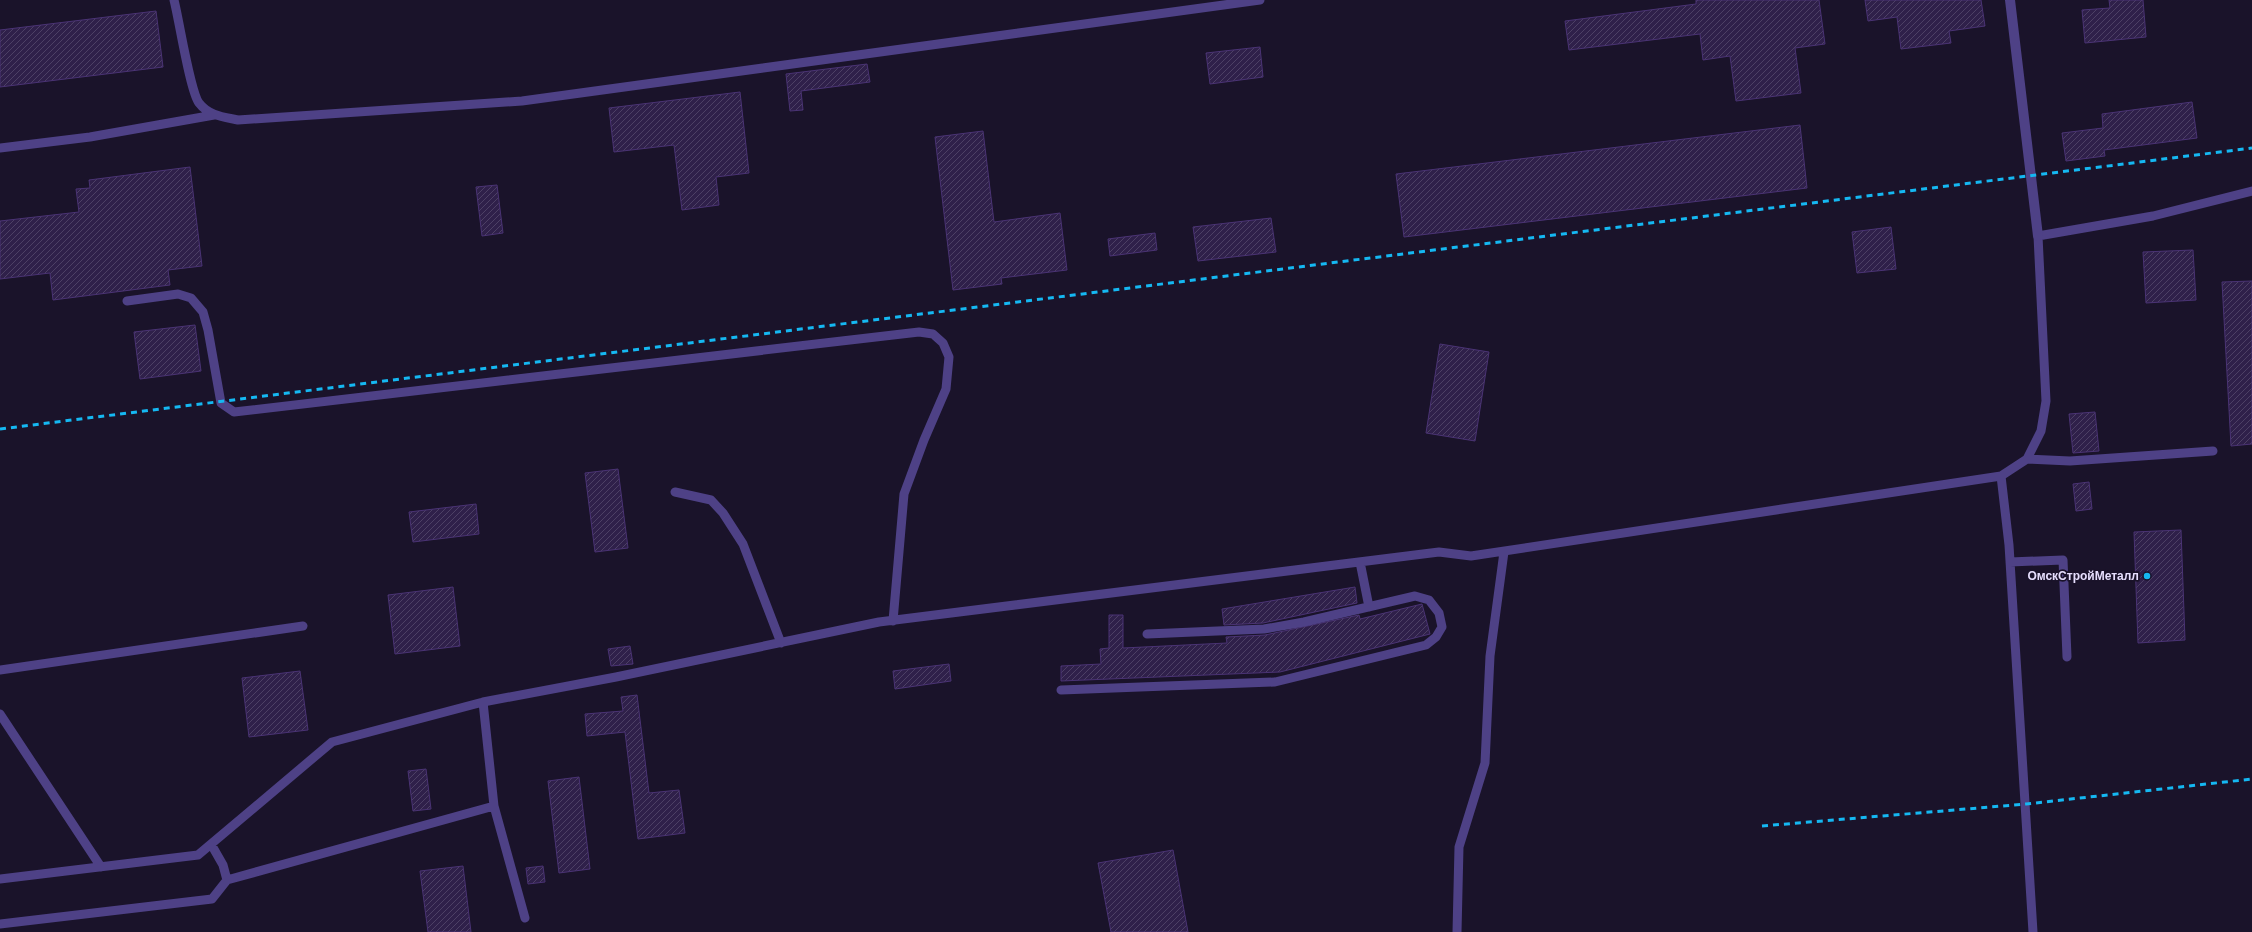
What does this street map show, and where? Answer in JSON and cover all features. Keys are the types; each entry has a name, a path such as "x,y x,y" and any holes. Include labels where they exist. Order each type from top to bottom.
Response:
{"street":[{"path":"2010,0 2038,236"}],"lane":[{"path":"174,0 192,82 199,102 214,115"},
{"path":"0,148 90,137 214,115 238,120 522,101 1260,0"},
{"path":"0,879 198,855 332,742 483,702 616,678 893,621 1439,552 1471,556 1504,552 2001,476 2028,459 2041,431 2046,400 2038,236 2153,216 2250,193"},
{"path":"127,301 178,294 191,298 203,312 205,318 221,403 234,412 919,332 933,334 943,344 949,357 946,389 924,440 904,494 893,621"},
{"path":"2028,459 2070,461 2213,451"},
{"path":"2001,476 2010,562 2033,932"},
{"path":"675,492 711,500 723,513 743,544 766,610 781,643"},
{"path":"1457,932 1459,848 1485,763 1490,656 1504,552"},
{"path":"2010,562 2063,560 2067,657"},
{"path":"1360,562 1370,607"},
{"path":"1060,690 1275,682 1426,645 1436,637 1442,627 1438,613 1429,600 1415,596 1264,630 1147,634"},
{"path":"0,670 303,626"},
{"path":"483,702 494,806 525,918"},
{"path":"0,714 101,867"},
{"path":"0,924 212,899 227,880 494,806"},
{"path":"211,844 223,865 227,880"}],"building":[{"path":"1696,0 1819,0 1825,44 1795,48 1801,93 1736,101 1730,56 1703,60 1700,34 1569,50 1565,21 1696,4"},
{"path":"1865,0 1981,0 1985,26 1949,31 1951,43 1901,49 1897,17 1868,21"},
{"path":"2109,0 2143,0 2146,37 2085,43 2082,10 2110,8"},
{"path":"156,11 163,67 0,87 0,30"},
{"path":"1260,47 1263,77 1210,84 1206,53"},
{"path":"867,64 870,82 801,91 803,110 790,111 786,74"},
{"path":"740,92 749,173 716,177 719,205 682,210 674,145 614,152 609,108"},
{"path":"2192,102 2197,138 2104,150 2105,156 2066,161 2062,133 2103,128 2102,114"},
{"path":"1800,125 1807,188 1404,237 1396,174"},
{"path":"983,131 994,222 1060,213 1067,270 1001,278 1002,284 953,290 935,137"},
{"path":"190,167 202,266 168,270 170,285 53,300 50,273 0,279 0,221 79,212 76,189 90,188 89,180"},
{"path":"497,185 503,233 482,236 476,187"},
{"path":"1271,218 1276,252 1198,261 1193,227"},
{"path":"1891,227 1896,269 1857,273 1852,232"},
{"path":"1155,233 1157,250 1110,256 1108,239"},
{"path":"2193,250 2196,300 2146,303 2143,252"},
{"path":"2252,281 2252,444 2231,446 2222,282"},
{"path":"195,325 201,371 140,379 134,332"},
{"path":"1440,344 1489,352 1475,441 1426,433"},
{"path":"2095,412 2099,451 2073,453 2069,414"},
{"path":"618,469 628,548 595,552 585,473"},
{"path":"2089,482 2092,509 2076,511 2073,484"},
{"path":"476,504 479,534 413,542 409,512"},
{"path":"2181,530 2185,640 2138,643 2134,532"},
{"path":"453,587 460,646 395,654 388,595"},
{"path":"1355,587 1357,603 1263,623 1224,625 1222,609"},
{"path":"1422,604 1430,634 1280,672 1061,681 1061,666 1101,664 1100,649 1109,648 1109,615 1123,615 1123,648 1227,643 1226,637 1265,635 1359,615 1360,619"},
{"path":"630,646 633,664 611,666 608,649"},
{"path":"949,664 951,681 895,689 893,671"},
{"path":"300,671 308,730 249,737 242,678"},
{"path":"637,695 649,793 679,790 685,833 638,839 625,732 587,736 585,714 623,711 621,697"},
{"path":"426,769 431,809 413,811 408,771"},
{"path":"579,777 590,869 559,873 548,781"},
{"path":"1173,850 1188,932 1111,932 1098,863"},
{"path":"463,866 471,932 428,932 420,871"},
{"path":"543,866 545,882 528,884 526,868"}],"railway":[{"path":"0,429 2252,148"},
{"path":"1762,826 2026,804 2252,779"}],"place":[{"name":"ОмскСтройМеталл","path":"2147,576"}]}
